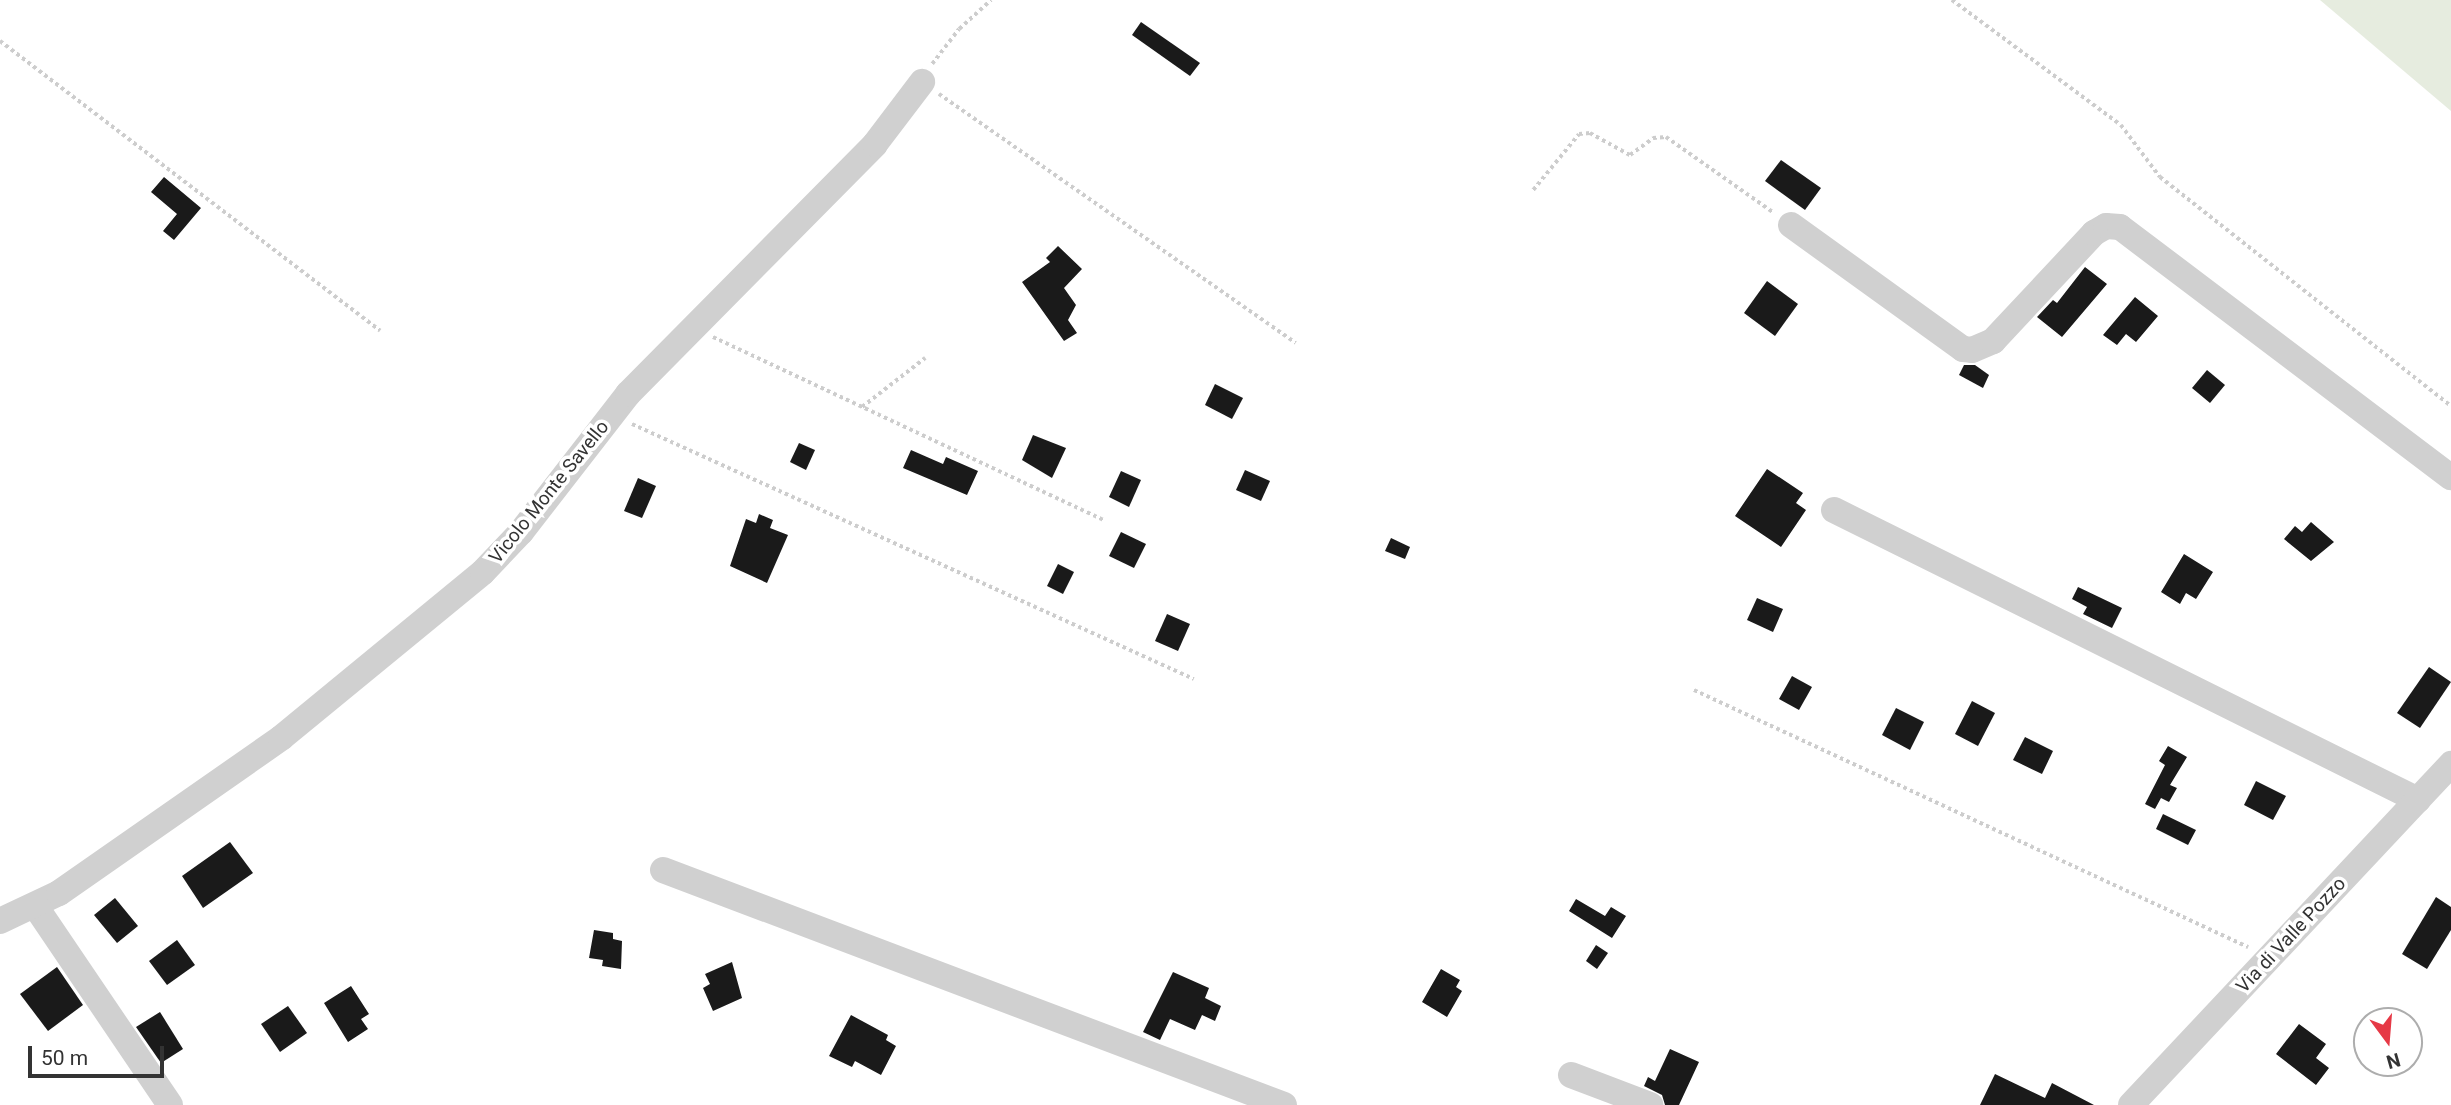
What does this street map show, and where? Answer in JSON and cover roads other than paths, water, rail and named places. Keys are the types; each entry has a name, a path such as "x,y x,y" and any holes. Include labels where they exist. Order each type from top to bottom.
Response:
{"street":[{"name":"Vicolo Monte Savello","path":"0,921 36,907 289,733 424,624 513,541 611,415 875,144 922,82"},
{"path":"1790,225 1963,349 1972,350 1993,341 2094,233 2106,226 2120,227 2451,477"},
{"path":"1834,510 2418,800"},
{"name":"Via di Valle Pozzo","path":"2131,1105 2451,764"},
{"path":"663,870 1284,1105"},
{"path":"36,907 170,1105"},
{"path":"1571,1075 1650,1105"}]}
